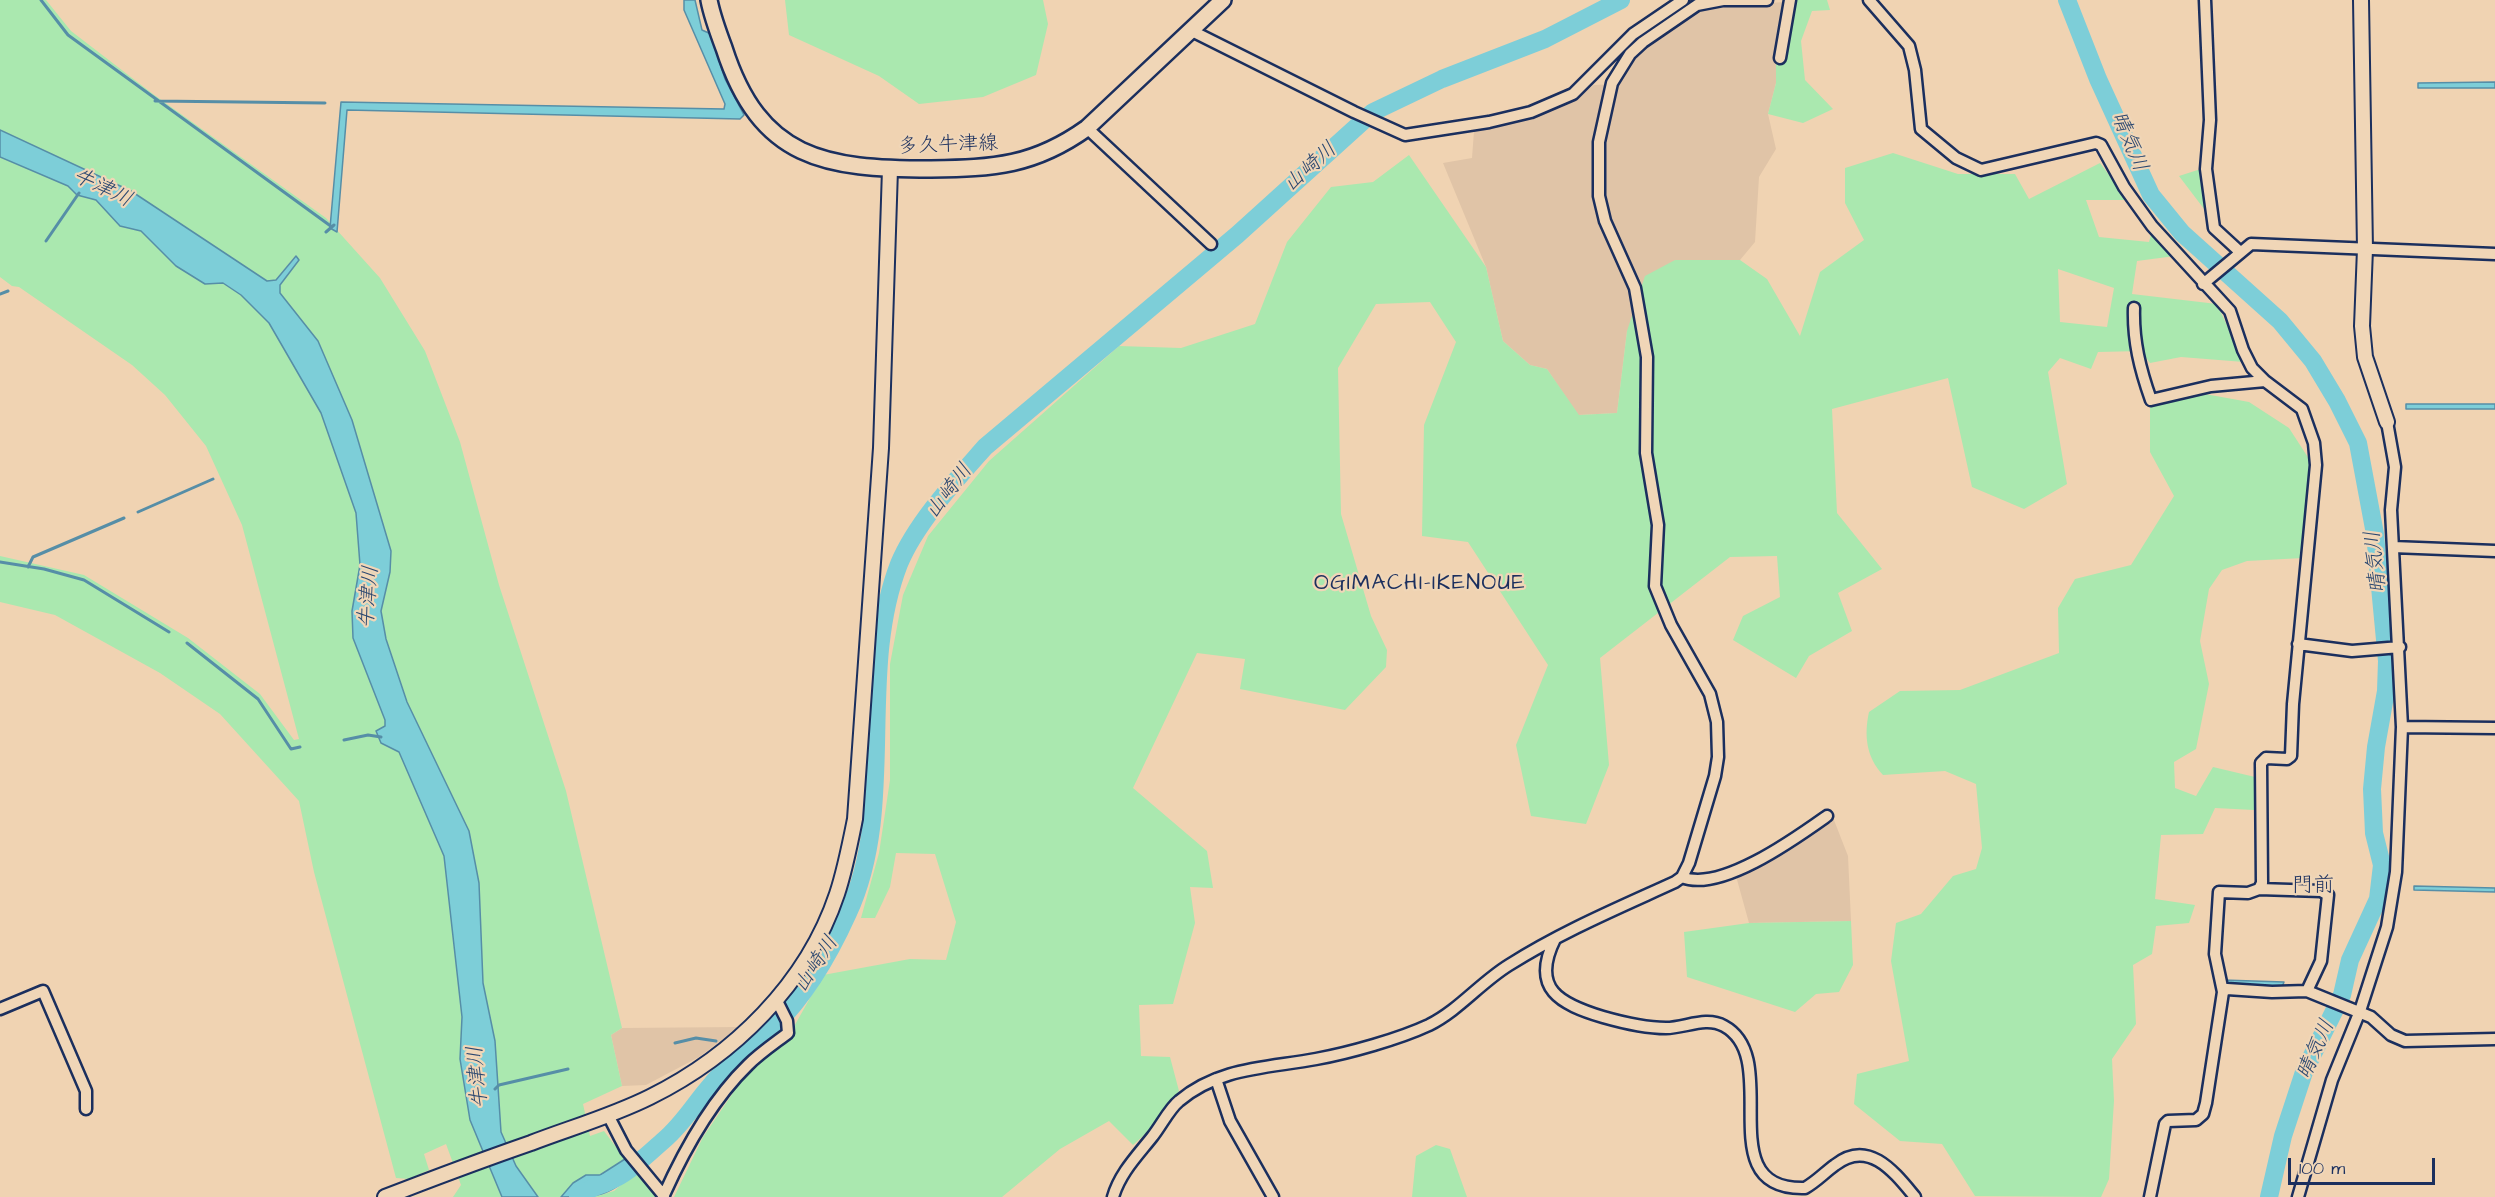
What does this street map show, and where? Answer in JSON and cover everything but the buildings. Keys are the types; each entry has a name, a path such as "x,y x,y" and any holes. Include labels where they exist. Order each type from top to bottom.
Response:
{"main road":[{"name":"多久牛津線","path":"709,0 732,75 759,119 771,131 816,158 852,166 890,169 983,168 1011,165 1038,157 1065,144 1087,128 1192,31 1222,0"}],"street":[{"path":"1192,31 1374,122 1398,133 1413,134 1489,122 1549,105 1583,87 1633,34 1683,0"},
{"path":"1682,877 1693,853 1715,776 1718,757 1717,722 1707,687 1671,625 1655,586 1658,525 1646,453 1647,357 1635,288 1605,221 1599,196 1598,158 1602,120 1612,83 1630,54 1685,11 1697,5 1723,0 1767,0"},
{"path":"1780,58 1790,0"},
{"path":"1869,0 1909,46 1916,78 1921,129 1956,158 1981,170 2096,143 2102,145 2138,207 2203,284 2230,312 2242,350 2253,368 2265,381 2302,409 2314,443 2316,465 2298,644 2291,756 2287,759 2266,758 2261,763 2262,883 2259,889"},
{"path":"2205,0 2210,120 2206,169 2214,228 2239,251"},
{"path":"2298,1197 2332,1080 2360,1011 2387,927 2394,883 2402,727 2400,647 2391,510 2395,467 2387,422 2365,357 2362,326 2365,249 2361,0"},
{"path":"1087,128 1210,244"},
{"path":"385,1197 608,1115 650,1097 692,1073 733,1043 779,1003 820,933 846,863 855,819 880,471 890,169"},
{"path":"2203,284 2239,251 2252,244 2495,254"},
{"path":"2134,308 2133,332 2139,364 2151,400 2211,386 2265,381"},
{"path":"2393,548 2495,550"},
{"path":"2298,644 2352,651 2400,647"},
{"path":"2402,727 2495,728"},
{"path":"1113,1197 1130,1164 1178,1102 1216,1079 1261,1065 1330,1056 1426,1026 1452,1011 1502,969 1588,919 1682,877 1699,881 1727,874 1804,833 1827,816"},
{"path":"2150,1197 2165,1124 2168,1121 2196,1120 2203,1114 2223,992 2215,954 2219,892 2248,893 2259,889 2321,891 2328,894 2321,961 2307,991"},
{"path":"1555,939 1546,956 1546,976 1553,994 1571,1007 1626,1023 1653,1027 1670,1028 1706,1022 1719,1024 1738,1037 1745,1050 1748,1065 1754,1151 1758,1168 1766,1179 1777,1185 1805,1188 1844,1159 1863,1155 1883,1161 1915,1197"},
{"path":"2223,992 2227,989 2272,992 2307,991 2360,1011 2371,1017 2391,1035 2405,1041 2495,1039"},
{"path":"0,1009 43,991 86,1091 86,1109"},
{"path":"608,1115 626,1150 664,1196 698,1131 723,1094 748,1065 788,1033 788,1021 779,1003"},
{"path":"1216,1079 1230,1121 1273,1197"}],"shaded area":[{"path":"1784,2 1776,45 1776,83 1768,114 1776,149 1759,177 1755,242 1740,260 1675,260 1627,331 1617,413 1578,415 1547,369 1530,365 1503,341 1486,267 1443,163 1472,158 1474,131 1524,121 1568,104 1594,85 1616,84 1629,61 1683,18 1705,8"},
{"path":"1832,815 1848,856 1851,921 1749,923 1736,876"},
{"path":"739,1027 699,1057 646,1085 622,1086 611,1035 622,1028"}],"green space":[{"path":"0,0 46,0 71,31 153,94 326,218 380,278 425,351 460,442 499,585 566,791 622,1028 611,1035 622,1086 583,1104 590,1136 604,1131 625,1159 599,1175 586,1175 573,1183 561,1197 538,1197 516,1166 501,1132 495,1041 483,983 479,884 469,831 407,702 386,639 381,611 390,572 318,341 280,294 280,285 295,256 276,280 267,281 131,191 0,130"},
{"path":"785,0 1043,0 1048,24 1036,75 983,97 919,104 879,76 789,35"},
{"path":"1827,0 1830,10 1812,11 1801,41 1805,80 1833,109 1803,123 1768,114 1776,83 1776,45 1784,2"},
{"path":"1893,153 1958,174 2015,174 2029,199 2100,163 2128,200 2086,200 2099,237 2149,242 2152,231 2175,256 2137,261 2132,294 2217,304 2244,362 2181,357 2150,363 2141,351 2098,352 2091,369 2060,358 2048,372 2067,484 2024,509 1972,487 1948,378 1832,409 1837,513 1882,569 1838,593 1852,631 1809,656 1796,678 1733,640 1743,616 1780,597 1777,556 1730,557 1600,658 1609,765 1586,824 1531,816 1516,745 1548,665 1468,542 1422,536 1424,425 1456,342 1430,302 1376,304 1338,368 1341,514 1371,616 1387,650 1386,667 1345,710 1240,689 1245,659 1197,653 1133,788 1207,851 1213,888 1190,887 1195,923 1173,1004 1139,1005 1141,1056 1170,1057 1179,1091 1163,1118 1133,1145 1109,1121 1060,1149 1002,1197 674,1197 703,1137 743,1078 792,1030 823,975 910,959 946,960 956,922 935,854 896,853 890,887 875,918 861,918 879,853 890,780 890,664 903,595 928,536 989,461 1119,346 1181,348 1255,324 1287,242 1331,187 1373,182 1409,155 1486,267 1503,341 1530,365 1547,369 1579,415 1617,413 1627,331 1645,276 1675,260 1740,260 1767,279 1800,336 1820,272 1864,240 1845,203 1845,168","holes":["2058,269 2114,288 2107,327 2060,322"]},
{"path":"0,157 68,186 77,195 96,200 120,226 141,231 176,266 205,284 223,283 241,295 269,323 321,413 356,513 360,565 352,611 353,638 385,720 385,726 377,731 381,743 399,752 444,855 462,1017 460,1059 470,1120 502,1197 453,1197 461,1185 446,1144 424,1154 429,1170 409,1179 396,1178 314,872 299,801 220,714 160,673 55,615 0,602 0,556 84,575 188,638 260,694 294,740 299,739 242,525 206,446 165,395 132,365 19,287 12,286 0,277"},
{"path":"2207,167 2217,226 2179,176"},
{"path":"2205,394 2249,402 2289,428 2311,462 2303,558 2247,561 2222,570 2209,589 2200,641 2209,684 2196,749 2174,762 2175,788 2196,796 2213,767 2255,777 2254,810 2215,808 2203,834 2161,835 2155,899 2195,905 2189,923 2156,926 2152,954 2133,965 2136,1024 2112,1059 2114,1101 2109,1179 2101,1197 1975,1196 1942,1144 1900,1141 1854,1104 1857,1074 1909,1061 1891,961 1896,923 1921,914 1953,876 1976,869 1982,848 1976,784 1945,771 1883,775 1873,761 1868,745 1869,712 1900,691 1960,690 2059,653 2058,608 2075,579 2131,565 2174,496 2150,452 2150,406"},
{"path":"1851,921 1853,965 1839,992 1816,994 1795,1012 1687,977 1684,932 1749,923"},
{"path":"1436,1145 1450,1149 1467,1197 1412,1197 1416,1156"},
{"path":"636,1172 656,1197 593,1197 614,1191"}],"water":[{"path":"684,0 695,0 702,30 711,34 725,79 744,115 740,119 347,110 337,232 330,228 341,102 724,109 725,104 684,10"},
{"path":"2495,82 2495,88 2418,88 2418,83"},
{"name":"牛津川","path":"0,130 131,191 267,281 276,280 296,256 299,260 280,285 280,293 318,341 352,420 391,551 390,572 381,611 386,639 407,702 469,831 479,883 483,983 495,1041 501,1132 516,1166 538,1197 502,1197 470,1120 460,1059 462,1017 444,856 399,752 381,743 376,731 385,726 385,720 353,638 352,611 360,565 356,513 321,413 269,323 241,295 223,283 205,284 176,266 141,231 120,226 96,200 77,195 68,186 0,157"},
{"path":"2406,404 2495,404 2495,409 2406,409"},
{"path":"2414,886 2495,888 2495,892 2414,890"},
{"path":"2223,980 2284,982 2282,987 2242,986 2223,983"},
{"path":"625,1159 636,1172 610,1191 594,1196 561,1197 573,1183 586,1175 600,1175"}],"waterway":[{"path":"41,0 68,35 332,227"},
{"name":"山崎川","path":"578,1197 627,1171 671,1134 718,1077 786,1014 807,987 833,943 848,913 863,872 871,829 880,650 887,606 899,564 906,549 926,518 962,473 985,447 1237,235 1373,112 1442,79 1545,39 1621,0"},
{"name":"晴気川","path":"2067,0 2098,79 2151,195 2182,233 2280,321 2313,361 2337,401 2358,443 2375,534 2387,661 2386,691 2376,747 2372,789 2374,833 2382,865 2378,899 2350,960 2342,995 2304,1072 2283,1136 2269,1197"},
{"path":"155,101 325,103"},
{"name":"牛津川","path":"46,241 79,193"},
{"path":"326,232 334,225"},
{"path":"0,294 8,291"},
{"path":"138,512 213,479"},
{"path":"28,567 33,557 124,518"},
{"path":"0,562 44,569 84,580 169,632"},
{"path":"187,643 258,699 291,749 300,747"},
{"path":"344,740 368,735 381,737"},
{"path":"675,1043 696,1038 716,1041"},
{"name":"牛津川","path":"495,1089 499,1085 568,1069"}],"district":[{"name":"OGIMACHI-IKENOUE","path":"1420,584"},
{"name":"門前","path":"2313,887"}]}
